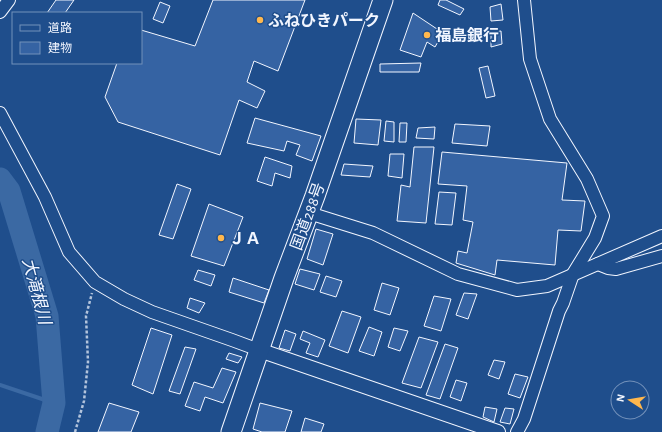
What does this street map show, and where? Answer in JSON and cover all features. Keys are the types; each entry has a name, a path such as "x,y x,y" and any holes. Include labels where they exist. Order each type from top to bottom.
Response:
{"highway":[{"name":"国道288号","path":"231,432 383,0"}],"street":[{"path":"0,12 9,0"},
{"path":"517,432 524,418 559,311 573,274 595,238 603,216 587,180 550,119 530,59 524,0"},
{"path":"0,113 45,197 69,252 95,282 124,299 152,312 498,432"},
{"path":"309,212 373,233 458,274 516,290 547,286 662,236"},
{"path":"598,264 616,269 662,256"}],"path":[{"path":"75,432 84,401 88,362 86,316 95,282"}],"building":[{"path":"56,0 74,0 66,12 48,12"},
{"path":"213,0 305,0 278,71 254,61 247,82 265,91 257,108 239,100 220,155 118,122 105,97 117,64 142,64 142,30 195,46"},
{"path":"440,0 446,0 464,9 460,15 438,5"},
{"path":"160,2 170,6 163,23 153,19"},
{"path":"501,4 503,20 491,21 490,7"},
{"path":"413,13 443,33 435,47 427,42 421,57 400,50"},
{"path":"501,31 502,44 491,47 491,32"},
{"path":"421,63 419,72 380,72 380,64"},
{"path":"488,66 495,96 486,98 479,68"},
{"path":"255,118 321,136 312,161 296,155 300,145 287,141 284,151 247,143"},
{"path":"356,119 381,120 378,145 354,143"},
{"path":"386,121 394,122 394,142 384,141"},
{"path":"400,123 407,123 406,142 399,142"},
{"path":"455,124 490,126 487,146 452,143"},
{"path":"435,127 434,139 416,138 418,128"},
{"path":"414,147 434,147 426,223 397,221 401,185 410,187"},
{"path":"442,152 567,163 562,200 585,201 581,231 558,230 555,265 497,260 495,275 456,263 458,251 467,253 473,222 463,220 467,186 438,184"},
{"path":"390,154 404,154 402,178 388,176"},
{"path":"265,157 292,166 290,178 275,173 272,186 257,181"},
{"path":"344,164 373,166 370,177 341,175"},
{"path":"177,184 191,189 173,239 159,235"},
{"path":"439,192 456,193 452,225 435,224"},
{"path":"209,204 243,217 224,266 191,256"},
{"path":"316,229 333,234 323,265 307,259"},
{"path":"300,269 320,274 314,290 295,284"},
{"path":"198,270 215,275 211,286 194,280"},
{"path":"326,276 342,281 336,297 320,292"},
{"path":"233,278 269,290 264,303 229,292"},
{"path":"382,283 399,288 390,315 374,310"},
{"path":"464,293 477,294 468,319 456,315"},
{"path":"434,296 451,299 441,331 424,326"},
{"path":"190,298 205,303 199,313 187,308"},
{"path":"342,311 361,317 348,353 329,346"},
{"path":"369,327 382,332 374,356 359,351"},
{"path":"151,328 172,335 153,394 132,385"},
{"path":"394,328 408,331 400,351 388,347"},
{"path":"285,330 296,334 290,351 279,348"},
{"path":"303,331 325,340 318,357 306,353 310,343 300,339"},
{"path":"419,337 438,342 421,388 402,383"},
{"path":"445,344 458,348 440,399 426,395"},
{"path":"185,347 196,349 180,394 169,391"},
{"path":"229,353 242,357 238,363 226,359"},
{"path":"494,360 505,362 499,379 488,375"},
{"path":"222,368 236,372 223,403 205,397 200,411 185,406 194,382 213,388"},
{"path":"515,374 528,377 520,398 508,394"},
{"path":"456,380 467,383 461,401 450,397"},
{"path":"109,403 139,412 131,432 98,432"},
{"path":"260,403 292,411 285,432 262,432 253,429"},
{"path":"485,407 497,409 494,422 483,417"},
{"path":"505,408 514,409 510,424 500,422"},
{"path":"305,418 324,424 321,432 301,432"}],"waterway":[{"name":"大滝根川","path":"0,179 9,191 47,316 54,403 47,432"},
{"path":"0,385 54,403"}],"place":[{"name":"ふねひきパーク","path":"260,20"},
{"name":"福島銀行","path":"427,35"},
{"name":"ＪＡ","path":"221,238"}]}
